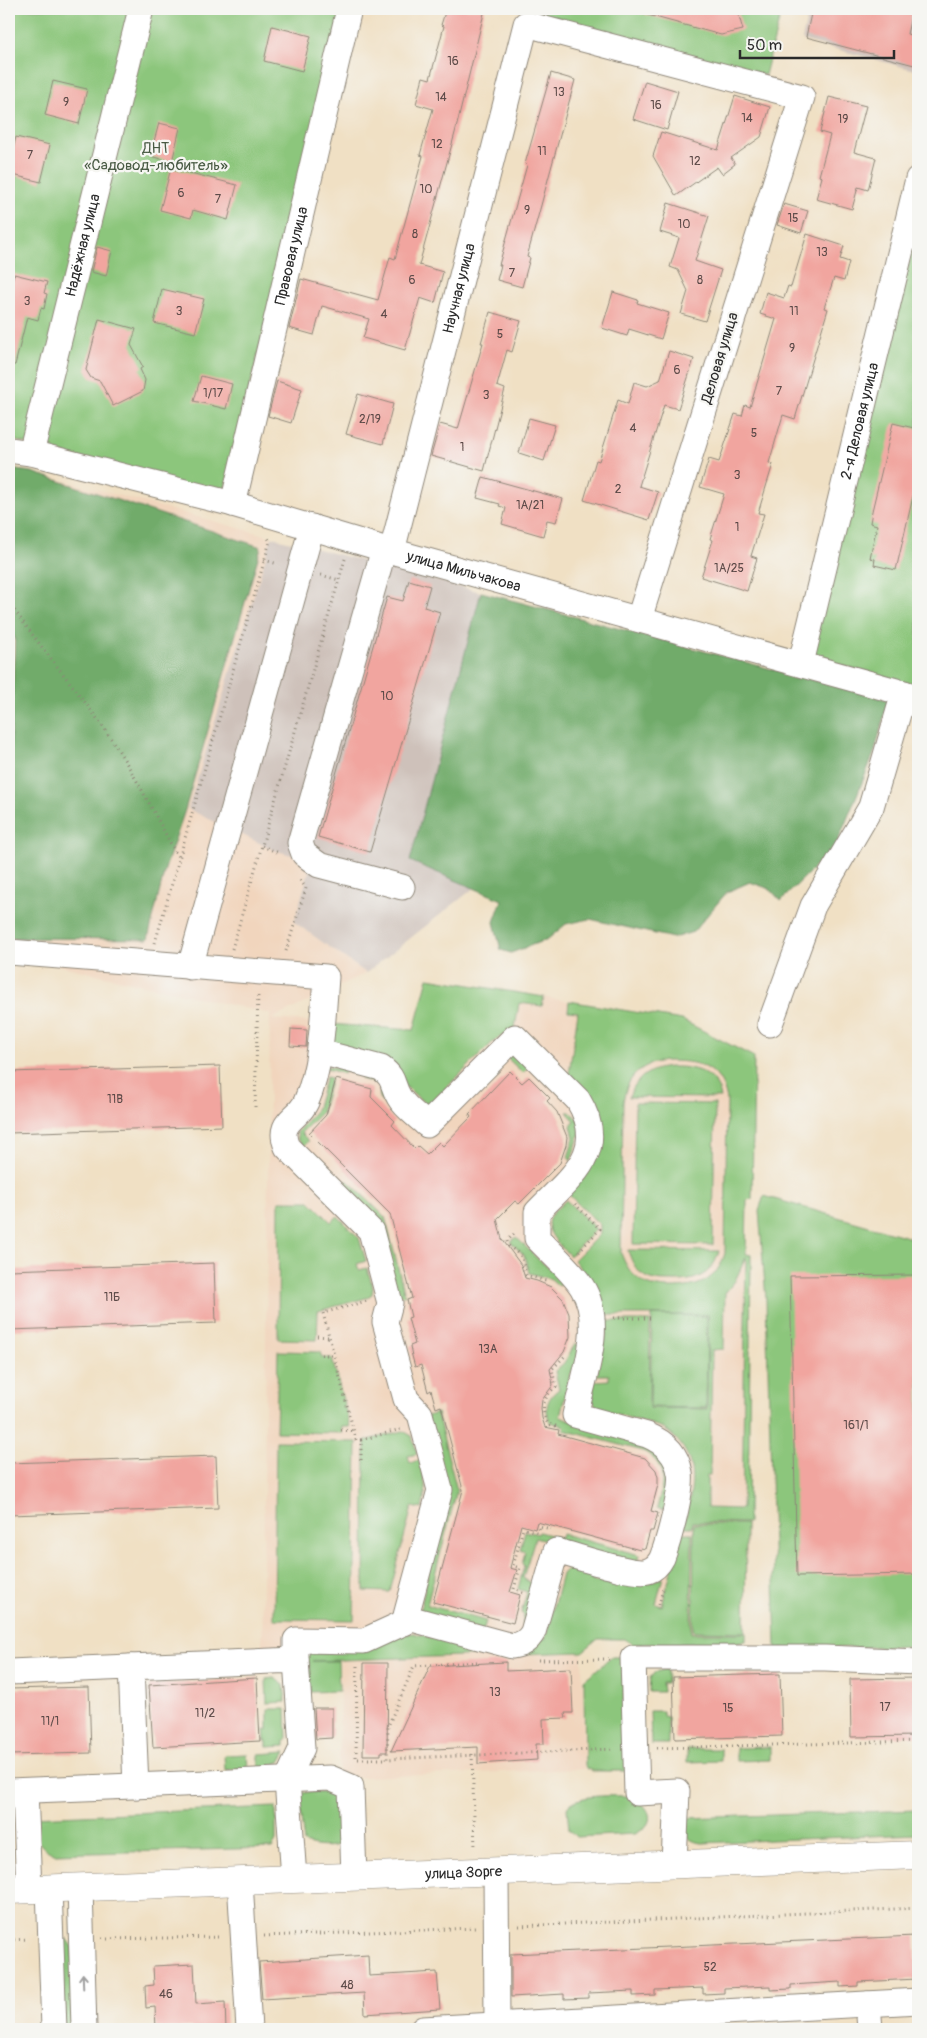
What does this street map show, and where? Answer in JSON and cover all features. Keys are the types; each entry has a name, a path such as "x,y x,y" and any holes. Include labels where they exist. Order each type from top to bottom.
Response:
{"main road":[{"name":"улица Зорге","path":"29,1889 918,1855"}],"street":[{"name":"Надёжная улица","path":"20,452 142,9"},
{"name":"Правовая улица","path":"233,504 350,9"},
{"name":"Научная улица","path":"402,887 319,866 304,854 300,843 388,550 526,24 802,97"},
{"name":"Деловая улица","path":"639,619 802,97"},
{"name":"2-я Деловая улица","path":"801,663 918,179"},
{"name":"улица Мильчакова","path":"20,452 233,504 388,550 911,695"},
{"path":"190,967 312,527"},
{"path":"770,1024 813,906 871,807 911,695"},
{"path":"9,952 326,977 320,1052 306,1104 288,1122 284,1141 287,1147 370,1231 390,1303 385,1322 403,1389 406,1399 420,1414 440,1490 404,1623"},
{"path":"294,1878 287,1780 302,1748 296,1640 364,1641 412,1619 512,1646 526,1642 534,1632 556,1551 639,1573 653,1569 661,1559 680,1491 680,1473 674,1456 658,1440 647,1434 575,1415 592,1337 591,1308 581,1286 537,1238 537,1212 579,1169 586,1156 590,1129 585,1112 578,1100 515,1037 427,1125 398,1097 394,1081 381,1068 320,1052"},
{"path":"674,1864 677,1791 637,1793 634,1749 633,1658 825,1658 918,1662"},
{"path":"9,1672 296,1660"},
{"path":"131,1667 136,1786"},
{"path":"54,2029 50,1939 29,1889 17,1791 330,1778 351,1787 354,1877"},
{"path":"486,1872 498,1927 497,2025"},
{"path":"240,1881 249,2029"},
{"path":"80,1887 84,2029"},
{"path":"423,2029 497,2025 641,2023 918,2001"},
{"path":"868,2004 870,2029"}],"path":[{"path":"231,949 351,539"},
{"path":"150,964 270,541"},
{"path":"9,602 30,633 103,728 179,859"},
{"path":"262,846 278,851 283,858"},
{"path":"294,873 306,888 284,959 296,963 295,975"},
{"path":"612,1318 650,1318"},
{"path":"317,1336 329,1337"},
{"path":"321,1355 334,1355"},
{"path":"361,1460 362,1440 406,1428"},
{"path":"341,1430 354,1430"},
{"path":"535,1660 633,1658"},
{"path":"387,1759 388,1726 414,1666 486,1661"},
{"path":"357,1666 356,1759 918,1740"},
{"path":"472,1754 486,1872"},
{"path":"81,1939 244,1936 498,1927 918,1908"},
{"path":"9,1940 50,1939"}],"shaded area":[{"path":"809,9 918,9 918,71 802,40"},
{"path":"9,469 32,472 272,537 254,599 312,861 294,922 366,973 272,1019 413,1030 428,978 682,1020 754,1057 752,1199 747,1200 746,1254 751,1255 746,1641 632,1644 624,1639 598,1639 582,1652 361,1660 582,1653 584,1769 339,1778 340,1660 304,1662 262,1658 270,1014 9,954"},
{"path":"272,537 624,630 497,870 366,973 294,922 312,861 274,850 188,809"}],"green space":[{"name":"ДНТ «Садовод-любитель»","path":"9,9 343,9 223,496 9,439"},
{"path":"528,9 782,9 765,75"},
{"path":"918,226 918,686 810,657"},
{"path":"9,469 32,472 261,547 185,810 165,869 148,939 9,938 9,783 15,637 9,636"},
{"path":"481,592 888,700 875,751 836,846 781,901 770,889 750,882 727,892 693,932 673,938 590,919 566,924 548,939 511,953 501,950 494,922 502,900 410,861"},
{"path":"428,978 544,997 542,1006 519,1003 515,1028 495,1040 431,1103 424,1103 409,1089 333,1047 329,1024 414,1030"},
{"path":"569,1001 682,1020 754,1057 752,1199 747,1200 746,1254 751,1255 748,1523 693,1522 692,1527 683,1527 690,1498 692,1472 683,1448 674,1437 661,1427 600,1409 594,1403 595,1381 609,1380 609,1375 597,1375 606,1335 606,1321 650,1321 649,1408 707,1409 708,1315 605,1315 597,1290 574,1260 600,1234 600,1225 566,1192 590,1164 568,1080 578,1012 568,1011","holes":["664,1061 687,1062 705,1067 719,1079 727,1100 725,1253 712,1276 698,1284 681,1288 657,1287 643,1282 630,1271 621,1253 623,1103 625,1094 627,1086 641,1069","746,1257 742,1509 707,1508 707,1475 710,1475 712,1350 724,1349 725,1293 735,1281"]},
{"path":"513,1052 533,1063 523,1073 505,1056"},
{"path":"326,1066 376,1073 395,1101 388,1108 379,1098 381,1084 361,1079 362,1076 345,1071 344,1074 324,1068"},
{"path":"667,1067 683,1067 698,1070 710,1078 719,1090 721,1098 629,1097 636,1083 647,1074"},
{"path":"326,1077 331,1078 321,1113 301,1133 309,1141 304,1146 298,1140 297,1132 316,1110"},
{"path":"635,1103 715,1104 713,1245 633,1244"},
{"path":"567,1112 570,1112 583,1124 571,1161 568,1157 574,1138 571,1126 575,1121"},
{"path":"347,1180 385,1217 405,1295 395,1297 338,1189"},
{"path":"764,1196 918,1240 918,1646 776,1649 766,1300 759,1210"},
{"path":"566,1200 596,1229 570,1256 557,1243 548,1226 551,1215"},
{"path":"279,1201 310,1201 331,1222 338,1216 359,1238 366,1261 357,1264 359,1270 367,1268 373,1288 372,1294 366,1298 318,1311 317,1340 278,1339"},
{"path":"516,1237 540,1261 566,1280 559,1286 551,1279 529,1273 524,1255 510,1242"},
{"path":"628,1250 719,1251 712,1266 702,1275 688,1280 660,1281 639,1272"},
{"path":"652,1315 707,1316 706,1408 650,1407"},
{"path":"575,1344 584,1346 569,1378 560,1417 646,1441 673,1472 664,1510 657,1508 662,1476 657,1462 651,1456 643,1451 564,1430 565,1426 550,1422 547,1412 549,1400 559,1389 555,1371 564,1363"},
{"path":"278,1351 320,1352 322,1358 332,1358 350,1427 341,1427 342,1433 276,1432"},
{"path":"437,1413 457,1490 427,1605 486,1621 483,1632 420,1611 445,1493 427,1416"},
{"path":"403,1431 412,1436 417,1454 408,1456 410,1463 419,1460 426,1488 422,1509 412,1507 390,1592 364,1591 365,1441"},
{"path":"276,1441 357,1442 354,1620 274,1619"},
{"path":"694,1524 746,1524 745,1632 693,1631"},
{"path":"525,1531 538,1534 539,1532 561,1538 562,1534 640,1555 637,1566 535,1538 523,1578 532,1584 536,1590 528,1626 522,1625 524,1615 521,1613 527,1592 518,1589 524,1566 522,1564 525,1552 520,1550"},
{"path":"681,1533 692,1533 691,1633 746,1633 746,1641 632,1644 624,1639 598,1639 582,1652 312,1661 338,1661 339,1691 310,1692 309,1662 304,1662 306,1652 413,1633 483,1651 539,1637 545,1639 562,1574 573,1568 594,1574 592,1581 598,1582 600,1575 632,1584 646,1583 663,1577 656,1604 662,1606"},
{"path":"612,1657 622,1657 627,1771 592,1771 586,1768 585,1765 584,1680"},
{"path":"667,1669 667,1683 662,1683 663,1692 649,1692 650,1678 655,1672"},
{"path":"274,1678 284,1685 286,1702 267,1703 266,1679"},
{"path":"268,1709 286,1709 287,1740 285,1741 285,1746 267,1747 264,1730 268,1729"},
{"path":"650,1711 663,1711 663,1716 668,1717 668,1744 651,1744"},
{"path":"770,1747 770,1760 736,1761 736,1748"},
{"path":"687,1749 721,1749 721,1761 687,1762"},
{"path":"286,1752 280,1762 259,1769 259,1754"},
{"path":"247,1754 248,1769 225,1770 224,1755"},
{"path":"333,1791 339,1793 342,1843 323,1847 304,1843 298,1793"},
{"path":"596,1796 630,1796 642,1804 649,1814 647,1824 635,1834 576,1837 569,1830 567,1808 571,1803"},
{"path":"276,1807 276,1841 272,1848 54,1854 43,1847 37,1840 32,1817"},
{"path":"918,1810 918,1834 701,1843 691,1840 686,1832 686,1818"},
{"path":"63,1940 68,1940 72,1945 75,2029 63,2029"}],"building":[{"path":"446,9 485,9 455,133 419,265 443,272 435,303 420,298 405,350 363,338 369,319 322,306 314,335 289,328 301,279 378,300 390,257 395,259 423,156 420,155 433,109 416,104 423,77 430,79 444,26 441,25"},
{"path":"645,9 737,9 743,30 721,35 644,14"},
{"path":"812,9 913,9 907,34 918,37 918,66 806,37"},
{"path":"272,26 311,36 302,71 264,61"},
{"path":"551,73 575,80 527,257 530,258 522,287 497,280 501,265 499,265"},
{"path":"53,81 87,89 79,124 45,115"},
{"path":"645,81 678,91 667,130 633,119"},
{"path":"735,96 770,107 761,137 731,158 735,164 722,174 717,167 676,196 653,156 661,132 718,150"},
{"path":"829,97 866,106 854,152 876,158 868,190 858,187 852,209 816,199 822,177 819,176 830,135 820,132"},
{"path":"159,123 180,128 172,162 150,156"},
{"path":"16,137 50,145 41,182 9,174 9,165"},
{"path":"171,168 237,185 228,220 193,210 191,218 160,210"},
{"path":"668,203 709,216 695,261 721,270 705,321 681,314 688,291 678,270 670,267 679,238 660,232"},
{"path":"784,204 808,211 801,233 777,225"},
{"path":"807,234 844,246 840,259 849,262 844,281 834,278 824,308 828,309 795,419 783,415 769,463 773,464 758,513 764,514 751,556 757,558 747,591 701,577 713,540 710,539 724,494 700,487 709,459 719,462 735,414 742,416 745,405 750,407 776,319 760,314 766,292 784,298 788,286 791,287"},
{"path":"97,247 112,251 106,276 91,272"},
{"path":"14,274 47,282 44,293 47,294 44,309 41,308 38,320 27,317 15,365 9,365 9,284 11,284"},
{"path":"162,289 204,299 195,333 154,323"},
{"path":"613,292 638,300 637,303 669,313 661,339 629,329 627,336 602,328"},
{"path":"490,312 521,321 512,352 507,350 497,386 505,389 484,471 431,456 440,424 458,429"},
{"path":"99,319 136,329 131,345 143,367 140,369 145,380 143,391 113,406 100,381 91,378 86,370"},
{"path":"669,351 694,359 678,409 664,405 639,486 658,492 649,520 584,500 596,460 599,461 618,400 628,404 634,382 647,386 660,380"},
{"path":"201,376 232,384 226,409 194,401"},
{"path":"277,381 302,389 291,423 268,416"},
{"path":"358,394 393,404 383,444 346,434"},
{"path":"529,418 555,425 544,461 519,453"},
{"path":"893,423 918,429 918,475 896,570 874,565 875,559 870,558 877,525 870,523 872,511"},
{"path":"483,477 563,499 556,522 547,520 543,536 502,524 506,508 499,506 500,504 477,498"},
{"path":"409,580 430,586 424,607 440,612 370,852 318,837 387,597 403,601"},
{"path":"291,1029 307,1030 306,1047 290,1046"},
{"path":"220,1066 222,1126 9,1133 9,1072"},
{"path":"510,1071 522,1083 529,1077 550,1098 547,1101 557,1112 567,1137 560,1163 519,1204 515,1201 497,1219 502,1239 521,1265 525,1278 551,1287 563,1299 569,1314 570,1337 564,1352 550,1369 553,1385 542,1400 542,1418 545,1427 559,1430 558,1434 645,1458 656,1470 658,1477 658,1485 651,1511 658,1513 645,1549 641,1548 640,1550 537,1522 535,1529 521,1525 510,1568 517,1570 510,1592 520,1595 513,1623 433,1602 463,1490 441,1406 436,1408 431,1390 428,1392 421,1365 415,1367 412,1356 410,1346 415,1344 408,1318 411,1317 407,1300 412,1298 390,1214 309,1133 326,1115 336,1079 372,1089 371,1097 395,1121 392,1125 415,1149 418,1146 427,1154 439,1142 443,1146 471,1117 469,1114"},
{"path":"214,1263 216,1323 9,1330 9,1270"},
{"path":"918,1275 918,1574 797,1576 790,1276"},
{"path":"216,1456 218,1508 9,1515 9,1463"},
{"path":"506,1662 506,1671 571,1668 573,1713 565,1713 566,1718 543,1719 544,1744 536,1744 537,1760 478,1764 478,1747 391,1751 430,1666"},
{"path":"364,1663 388,1663 387,1752 381,1752 381,1755 363,1755"},
{"path":"780,1674 782,1736 675,1739 673,1677"},
{"path":"257,1678 260,1741 153,1747 149,1685"},
{"path":"918,1678 918,1736 851,1737 850,1679"},
{"path":"89,1687 91,1753 9,1755 9,1689"},
{"path":"314,1708 332,1708 332,1738 316,1739"},
{"path":"915,1936 917,1979 858,1982 858,1986 840,1987 840,1982 791,1985 791,1989 770,1990 770,1986 724,1988 724,1993 703,1994 703,1988 655,1990 655,1995 633,1996 633,1991 588,1993 588,1998 564,1999 564,1994 511,1997 511,1954"},
{"path":"368,1955 369,1976 437,1972 440,2009 365,2014 364,1993 262,1999 259,1962"},
{"path":"194,1964 196,2004 225,2002 226,2029 192,2029 192,2027 156,2029 155,2007 146,2008 145,1986 154,1985 153,1966"}]}
